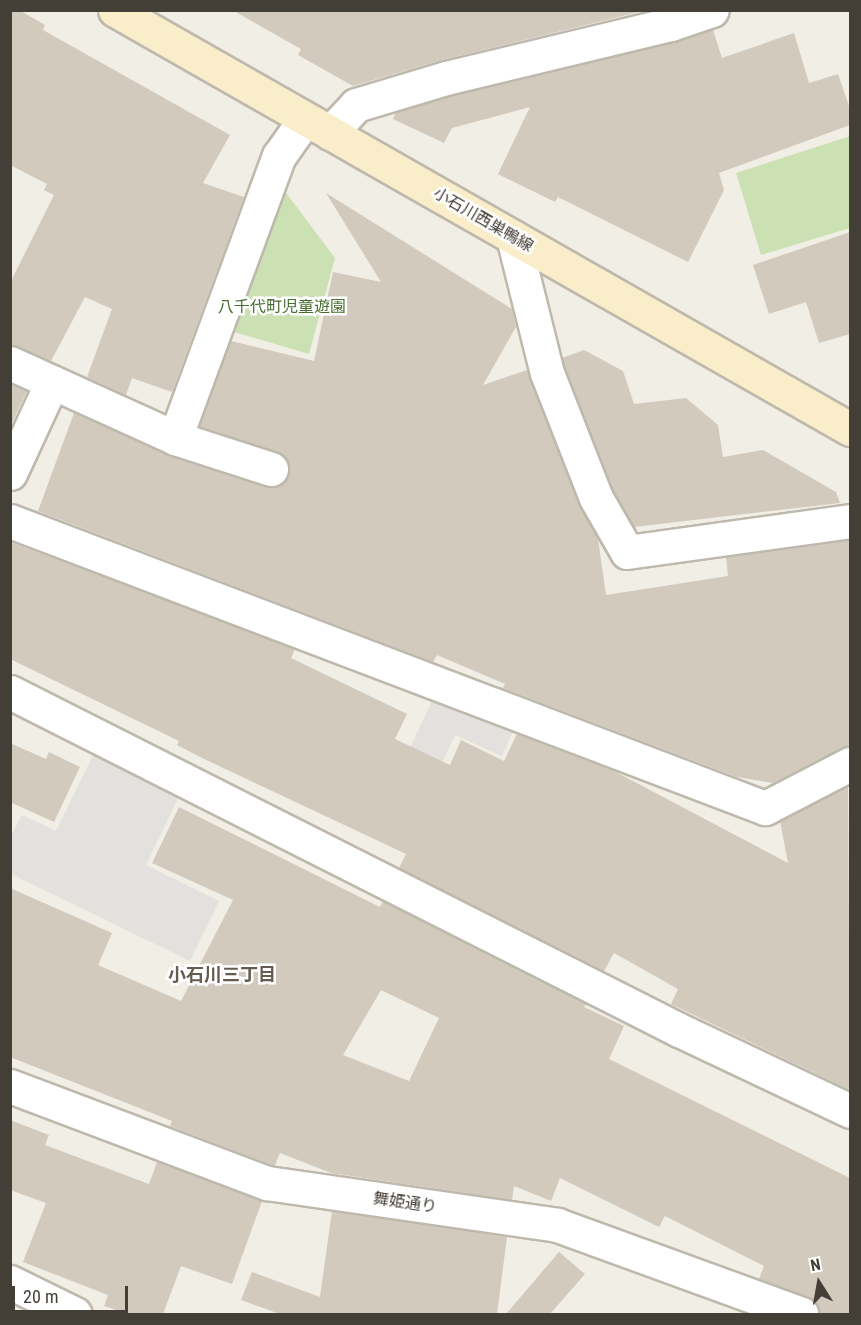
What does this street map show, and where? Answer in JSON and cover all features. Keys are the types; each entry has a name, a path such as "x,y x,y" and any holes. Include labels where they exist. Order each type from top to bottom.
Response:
{"main road":[{"name":"小石川西巣鴨線","path":"115,10 850,429"}],"street":[{"path":"175,438 279,156 317,126 357,105 447,78 671,24 712,10"},
{"path":"513,237 546,372 596,498 627,552 850,522"},
{"path":"10,363 175,438 271,469"},
{"path":"10,473 52,381"},
{"path":"10,521 765,808 850,764"},
{"path":"10,692 679,1030 850,1111"},
{"name":"舞姫通り","path":"10,1086 267,1183 557,1225 801,1314"},
{"path":"10,1282 75,1314"}],"green space":[{"path":"850,136 850,228 761,255 736,173"},
{"name":"八千代町児童遊園","path":"284,190 335,258 309,354 234,332"}],"shaded area":[{"path":"436,692 515,727 502,756 455,735 419,815 386,800"},
{"path":"97,747 183,788 146,865 219,901 190,961 11,874 10,838 22,815 56,831"}],"building":[{"path":"10,10 19,10 45,25 43,30 230,135 203,183 244,197 172,392 132,378 126,395 87,377 112,309 85,297 51,361 10,345 10,283 54,195 44,190 47,184 10,165"},
{"path":"232,10 647,10 442,60 353,86 298,55 301,49"},
{"path":"713,30 722,58 794,33 809,83 838,74 850,109 850,125 719,173 724,190 688,262 558,197 555,202 498,174 530,107 452,128 444,143 393,119 396,112 451,96 675,42"},
{"path":"326,193 512,309 516,327 483,385 527,370 579,505 598,539 606,595 728,576 726,557 850,540 850,745 773,783 737,777 503,688 505,684 437,655 433,662 38,511 74,413 169,456 265,487 284,482 289,466 284,456 199,426 231,341 314,361 333,272 381,282"},
{"path":"850,232 850,334 819,343 806,302 769,314 753,265"},
{"path":"584,350 623,371 634,404 686,398 718,425 723,457 763,450 836,492 840,503 634,527 613,490 562,358"},
{"path":"10,384 27,391 10,427"},
{"path":"10,542 295,649 291,658 407,714 395,739 450,765 461,740 504,761 517,734 614,771 788,863 780,821 848,786 850,1090 671,1004 678,989 614,953 604,971 399,868 406,854 202,758 177,745 179,741 10,659"},
{"path":"10,743 46,759 49,752 80,767 54,822 10,802"},
{"path":"179,807 380,907 383,901 586,1004 584,1007 624,1026 609,1059 850,1178 850,1314 819,1314 816,1302 808,1297 759,1279 764,1266 665,1216 659,1227 560,1178 551,1201 514,1186 512,1200 331,1173 280,1153 275,1165 272,1165 170,1126 172,1121 10,1057 10,888 112,933 98,965 181,1001 233,900 152,863","holes":["381,990 439,1018 409,1081 343,1055"]},
{"path":"10,1120 49,1135 45,1145 149,1184 157,1162 262,1201 232,1284 181,1266 163,1314 128,1314 104,1306 108,1295 23,1262 46,1203 10,1190"},
{"path":"332,1211 507,1237 497,1314 280,1314 241,1300 252,1272 320,1297"},
{"path":"559,1252 585,1274 550,1314 506,1314"}],"district":[{"name":"小石川三丁目","path":"222,975"}]}
